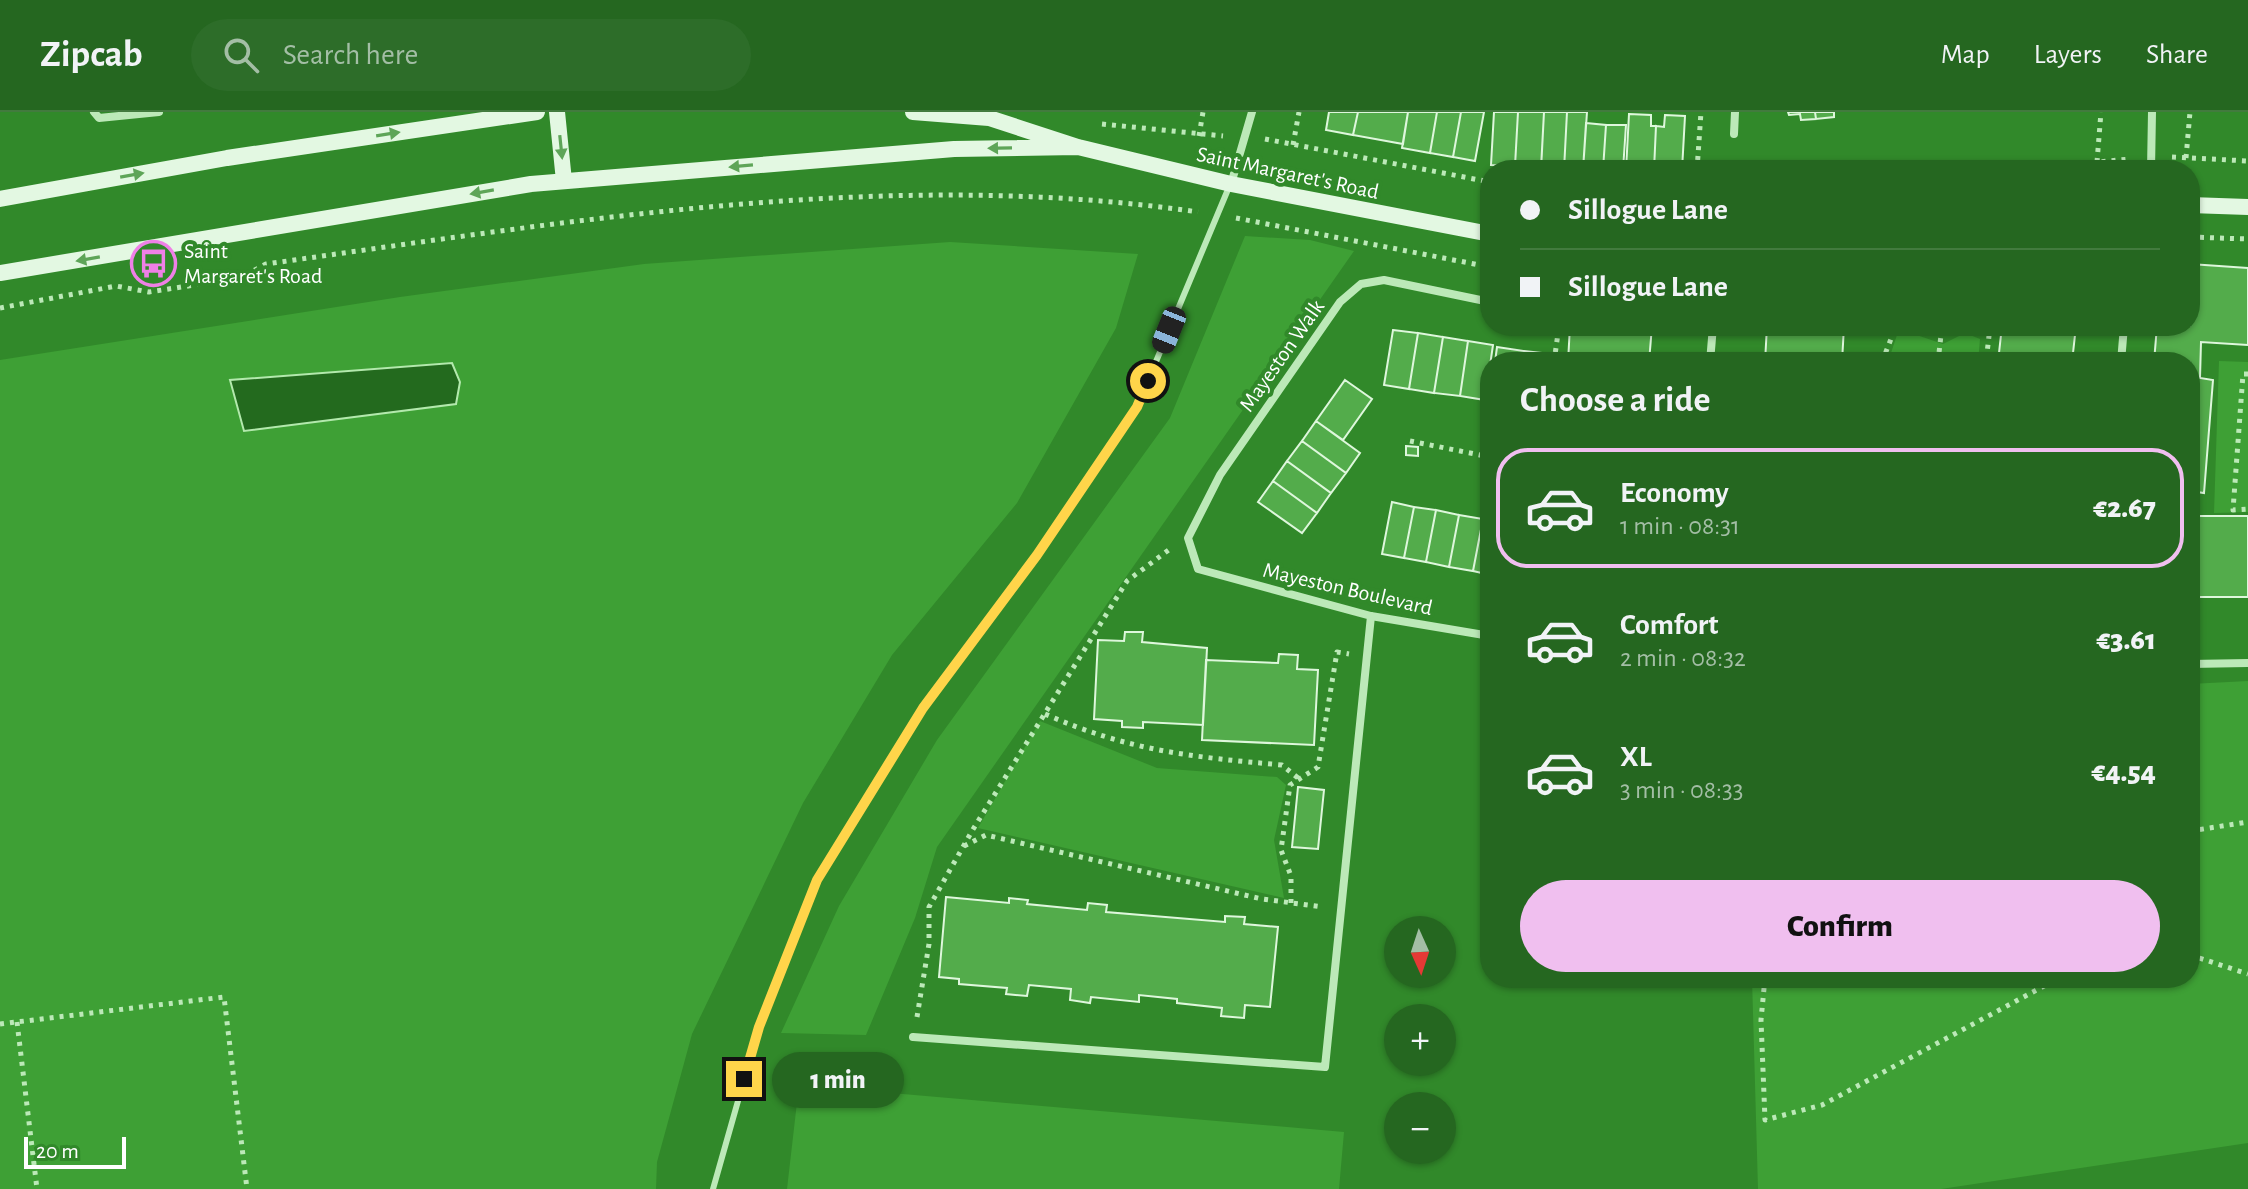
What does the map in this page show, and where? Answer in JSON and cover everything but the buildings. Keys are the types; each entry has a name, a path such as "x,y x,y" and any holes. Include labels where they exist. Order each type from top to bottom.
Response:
{"main road":[{"path":"0,199 227,158 537,112"},
{"path":"557,112 564,181"},
{"name":"Saint Margaret's Road","path":"913,112 989,118 1078,147 1231,184 1480,232"},
{"name":"Saint Margaret's Road","path":"0,273 564,181 954,149 1078,147"},
{"path":"2200,205 2248,207"}],"street":[{"path":"94,112 99,118 159,112"},
{"path":"1231,184 1252,112"},
{"path":"1734,134 1735,112"},
{"path":"2151,160 2152,112"},
{"name":"Mayeston Walk","path":"1188,538 1228,463 1340,302 1361,284 1384,280 1480,300"},
{"name":"Mayeston Boulevard","path":"1188,538 1198,569 1371,616 1480,634"},
{"path":"913,1037 1325,1067 1371,616"},
{"path":"2200,664 2248,663"}],"lane":[{"path":"713,1189 759,1027 817,880 923,708 1037,555 1137,407 1231,184"}],"path":[{"path":"1199,136 1203,112"},
{"path":"1293,145 1299,112"},
{"path":"1698,160 1701,112"},
{"path":"2097,160 2101,112"},
{"path":"2186,158 2190,112"},
{"path":"1089,122 1199,136 1245,136 1480,180"},
{"path":"0,308 116,286 149,292 240,278 266,264 569,222 899,195 1070,198 1218,215 1480,265"},
{"path":"2200,237 2248,239"},
{"path":"2248,374 2243,374 2233,510 2248,509"},
{"path":"1410,441 1480,455"},
{"path":"2238,443 2248,444"},
{"path":"913,1037 929,944 929,907 1127,581 1147,563 1188,538"},
{"path":"1291,903 1291,876 1281,850 1290,785 1318,767 1337,652 1367,659"},
{"path":"1045,714 1093,735 1151,751 1282,765 1298,778"},
{"path":"2200,829 2248,822"},
{"path":"963,847 986,835 1291,903 1341,909"},
{"path":"2200,958 2248,974"},
{"path":"1764,988 1761,1020 1765,1120 1822,1105 2040,988"},
{"path":"0,1024 224,997 247,1189"},
{"path":"17,1022 37,1189"}],"shaded area":[{"path":"1245,236 1310,240 1354,251 937,847 915,918 866,1035 781,1033 839,906 937,740 1170,418"},
{"path":"950,242 1138,254 1116,328 1017,503 892,655 803,803 692,1034 657,1162 656,1189 0,1189 0,360 400,297 644,264"},
{"path":"1897,336 1920,336 1943,344 1959,336 1980,339 1979,352 1891,352"},
{"path":"2219,361 2248,362 2248,512 2214,513"},
{"path":"452,363 460,382 456,404 244,431 230,380"},
{"path":"2248,681 2248,1143 1941,1189 1758,1189 1752,988 2200,988 2200,683"},
{"path":"1040,721 1157,768 1277,777 1286,785 1274,840 1284,898 978,828"},
{"path":"799,1085 1344,1132 1339,1189 787,1189"}],"place":[{"name":"Saint Margaret's Road","path":"153,263"}],"route":[{"path":"744,1079 759,1027 817,880 923,708 1037,555 1137,407 1148,381"}]}
